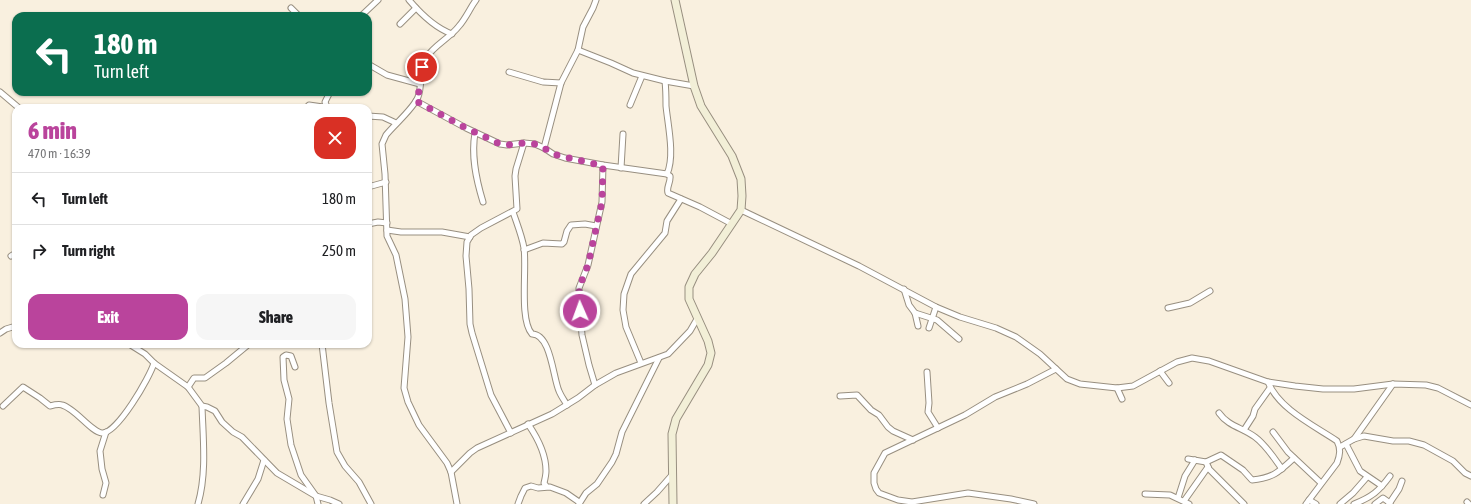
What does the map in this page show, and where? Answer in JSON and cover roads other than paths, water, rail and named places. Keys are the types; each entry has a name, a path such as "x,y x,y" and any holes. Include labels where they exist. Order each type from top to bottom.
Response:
{"main road":[{"path":"673,504 672,434 676,419 708,365 711,353 708,341 689,299 689,287 695,274 712,253 742,210 742,180 732,156 701,106 694,86 675,0"}],"street":[{"path":"365,12 378,0"},
{"path":"409,0 439,28 452,34"},
{"path":"457,504 451,472 442,455 419,425 408,402 404,388 408,337 405,298 396,255 389,243 387,230 386,182 382,141 416,101 420,89 422,67 426,57 460,26 476,0"},
{"path":"544,148 561,83 578,50 583,27 596,0"},
{"path":"291,8 295,12"},
{"path":"400,24 416,8"},
{"path":"578,50 642,76 694,86"},
{"path":"372,67 386,76 420,84"},
{"path":"509,72 543,82 561,83"},
{"path":"630,105 642,76"},
{"path":"665,81 670,142 670,168 667,174"},
{"path":"0,92 14,104"},
{"path":"416,101 475,133 500,144 535,144 553,154 603,166 667,174 671,179 667,190 668,193 700,207 732,224"},
{"path":"372,116 383,117 396,123"},
{"path":"475,133 474,165 483,202"},
{"path":"621,168 623,134"},
{"path":"511,433 491,395 476,349 470,324 466,256 467,242 470,237 481,228 513,212 518,207 515,186 516,169 524,143"},
{"path":"595,385 584,342 579,288 588,265 602,202 603,166"},
{"path":"372,186 386,182"},
{"path":"641,363 626,327 623,310 625,288 631,274 665,233 667,221 681,199"},
{"path":"742,210 859,266 904,289 936,308 996,328 1016,337 1040,354 1067,379 1080,384 1117,388 1133,386 1176,362 1192,358 1209,361 1268,382 1323,389 1354,389 1393,384 1426,385 1438,388 1471,405"},
{"path":"513,212 520,230 524,250 525,307 528,328 532,334 536,334 543,339 549,354 559,390 567,405"},
{"path":"372,223 386,223"},
{"path":"524,250 543,243 562,244 564,242 566,231 572,225 585,224 596,226"},
{"path":"387,230 401,232 442,232 470,237"},
{"path":"904,289 909,305 915,312 918,326"},
{"path":"1168,308 1190,303 1210,291"},
{"path":"929,328 936,308"},
{"path":"915,312 936,320 959,339"},
{"path":"451,472 477,448 552,414 616,372 668,354 678,346 697,319"},
{"path":"0,333 6,328 12,327"},
{"path":"135,348 145,354 154,364 188,387 202,406 203,468 201,494 198,504"},
{"path":"188,387 194,378 205,378 244,348"},
{"path":"323,348 337,452 345,466 359,482 371,504"},
{"path":"295,367 291,356 286,355 283,357 284,380 289,399 287,419 290,445 301,475 316,496 318,504"},
{"path":"518,504 525,488 531,486 538,488 546,486 550,487 566,493 579,503 597,484 612,462 616,454 622,432 659,358"},
{"path":"3,406 23,387 50,406 62,404 96,430 102,433 106,432 112,429 126,412 151,373 154,364"},
{"path":"1034,504 968,493 912,502 898,500 886,497 879,493 874,483 874,473 885,453 965,415 995,397 1027,384 1056,369"},
{"path":"1160,371 1169,383"},
{"path":"927,372 930,403 928,412 938,428"},
{"path":"1268,382 1272,392 1282,403 1337,441 1340,447 1340,455 1337,463 1307,502 1316,504"},
{"path":"1354,439 1393,384"},
{"path":"1117,388 1122,399"},
{"path":"1244,430 1253,416 1255,409 1270,388"},
{"path":"840,396 857,395 879,415 888,427 893,431 913,440"},
{"path":"202,406 215,411 222,422 233,432 242,437 277,473 316,496 339,504"},
{"path":"1219,413 1228,423 1244,430 1260,441 1282,469"},
{"path":"528,424 539,443 546,472 544,483 546,486"},
{"path":"103,495 106,483 102,469 100,451 106,432"},
{"path":"1274,432 1288,452 1321,483"},
{"path":"1340,447 1354,439 1364,436 1424,445 1453,461 1465,473 1471,476"},
{"path":"1346,444 1360,471 1382,486"},
{"path":"1184,501 1207,465 1221,454 1243,470 1252,480 1271,476 1282,469 1294,458"},
{"path":"1188,459 1207,465 1244,504"},
{"path":"243,504 258,479 264,460"},
{"path":"1178,498 1185,476 1195,460"},
{"path":"644,504 658,492 673,474"},
{"path":"1354,504 1368,499 1390,476"},
{"path":"1340,504 1356,490 1367,477"},
{"path":"1375,504 1383,498 1390,504 1402,481"},
{"path":"1145,494 1170,495 1189,504"},
{"path":"1343,504 1348,504"}]}
